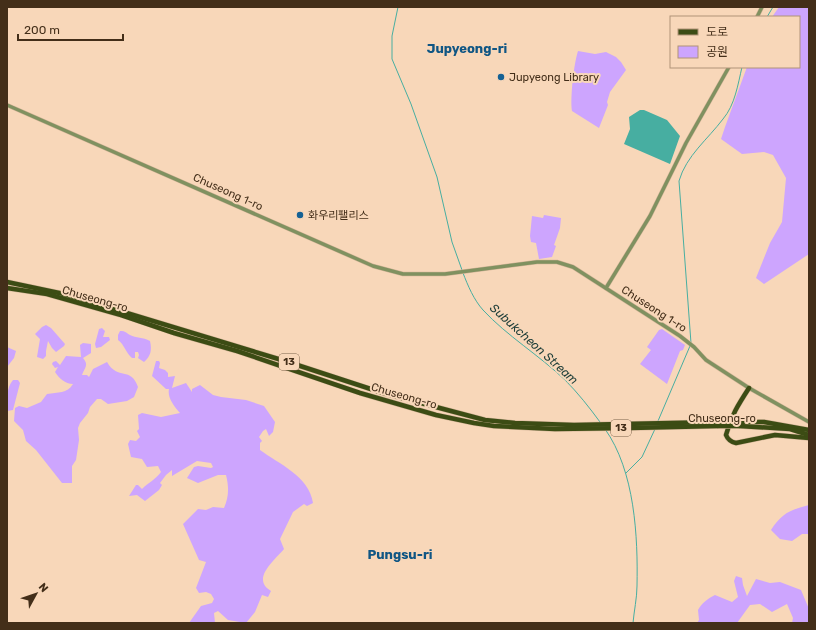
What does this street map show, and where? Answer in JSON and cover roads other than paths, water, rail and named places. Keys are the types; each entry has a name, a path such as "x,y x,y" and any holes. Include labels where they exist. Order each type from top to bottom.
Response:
{"main road":[{"name":"Chuseong-ro","path":"9,282 71,296 278,359 383,393 460,414 485,420 574,427"},
{"name":"Chuseong-ro","path":"7,288 46,294 121,315 174,333 237,351 360,393 436,415 494,426 574,427 740,424 764,422 809,430"},
{"path":"749,388 730,420 726,435 728,439 736,443 775,435 809,436"},
{"name":"Chuseong-ro","path":"740,424 790,429 809,436"}],"street":[{"path":"758,16 762,7"},
{"path":"606,288 650,216 686,143 728,68"},
{"name":"Chuseong 1-ro","path":"7,105 373,266 403,274 446,274 537,262 557,262 573,267 692,345 706,360 749,388 809,422"}],"water":[{"path":"640,110 644,110 667,120 680,136 670,164 624,144 630,129 629,117"}],"waterway":[{"name":"Subukcheon Stream","path":"398,7 392,36 392,59 411,104 437,177 452,242 462,270"},
{"path":"768,16 773,7"},
{"path":"691,343 679,181 682,172 692,156 727,113 736,94 742,68"},
{"name":"Subukcheon Stream","path":"463,273 469,288 483,310 502,328 565,380 600,422"},
{"path":"658,421 690,346"},
{"name":"Subukcheon Stream","path":"605,429 623,464 633,505 637,547 637,591 633,623"},
{"path":"626,473 642,457 655,429"}],"place":[{"name":"Jupyeong Library","path":"501,77"},
{"name":"화우리팰리스","path":"300,215"}],"district":[{"name":"Jupyeong-ri","path":"467,48"},
{"name":"Pungsu-ri","path":"400,554"}]}
